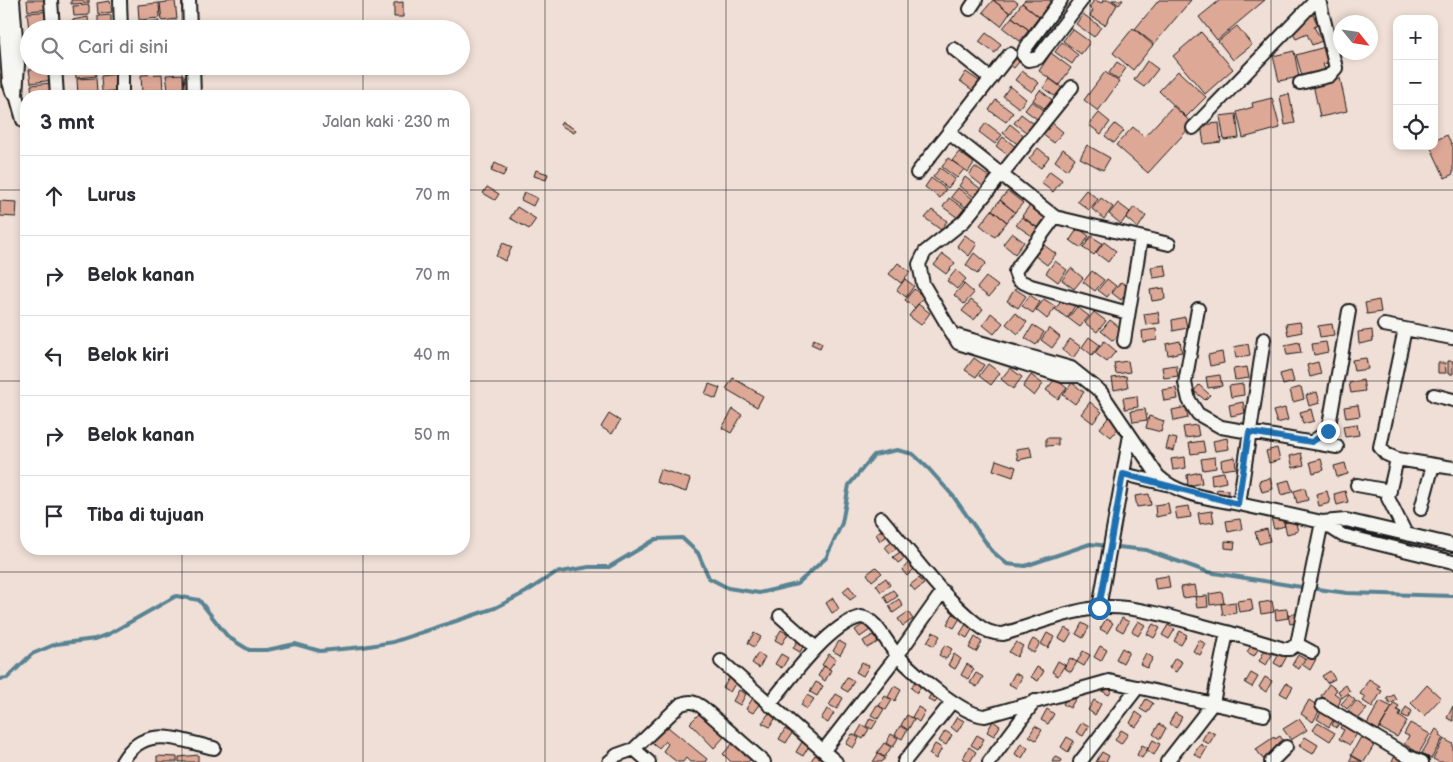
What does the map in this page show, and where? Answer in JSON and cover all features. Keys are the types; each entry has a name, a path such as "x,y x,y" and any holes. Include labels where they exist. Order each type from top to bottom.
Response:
{"street":[{"path":"3,0 11,92 20,113"},
{"path":"11,92 18,64 13,0"},
{"path":"51,0 52,20"},
{"path":"120,0 121,20"},
{"path":"189,0 190,20"},
{"path":"1061,0 1025,48 1023,55 1028,60 1038,58 1082,0"},
{"path":"1300,84 1329,76 1336,68 1318,0"},
{"path":"1193,128 1318,0"},
{"path":"954,49 991,79"},
{"path":"917,173 1010,54"},
{"path":"56,75 57,90"},
{"path":"122,75 122,90"},
{"path":"193,75 194,90"},
{"path":"1072,87 964,221 925,252 920,259 919,271 923,284 955,341 965,346 1063,376 1079,376 1092,383 1101,392 1158,476 1166,484"},
{"path":"949,133 1055,217 1169,244"},
{"path":"1055,217 1015,272 1018,280 1031,286 1128,313"},
{"path":"1124,342 1141,238"},
{"path":"1198,309 1186,371 1186,392 1194,408 1204,419 1221,427 1337,447"},
{"path":"1312,442 1328,431 1349,312"},
{"path":"1384,325 1452,338"},
{"path":"1404,329 1380,448 1386,454 1397,459 1453,468"},
{"path":"1238,504 1264,338"},
{"path":"1434,395 1453,400"},
{"path":"1099,608 1130,435"},
{"path":"1397,459 1388,498 1406,534"},
{"path":"1421,509 1433,465"},
{"path":"1123,474 1166,484 1178,490 1238,504 1322,522 1346,520 1453,545"},
{"path":"1357,485 1390,491"},
{"path":"882,518 943,591 978,625 995,634 1003,634 1099,608 1131,609 1227,632 1284,649 1290,649 1297,644 1322,522"},
{"path":"1322,522 1342,535 1453,562"},
{"path":"824,750 898,656 943,591"},
{"path":"780,616 816,648"},
{"path":"769,705 816,648 860,616 869,620 898,656 952,702 970,714 985,716 1098,683 1118,682 1264,714"},
{"path":"1167,762 1214,704 1227,632"},
{"path":"1297,644 1312,652"},
{"path":"721,662 836,762"},
{"path":"1080,762 1138,687"},
{"path":"609,762 624,752 634,749 681,704 696,702 764,762"},
{"path":"904,762 952,702"},
{"path":"989,762 1035,702"},
{"path":"1322,705 1407,756 1422,762"},
{"path":"122,762 137,742 146,738 172,738 214,748"},
{"path":"1271,762 1286,747"},
{"path":"634,749 649,762"}],"building":[{"path":"27,0 49,0 50,9 28,11"},
{"path":"71,0 89,0 89,3 71,4"},
{"path":"993,0 1010,13 1001,26 983,12"},
{"path":"993,0 1014,0 1018,3 1010,13"},
{"path":"1025,0 1052,1 1039,17 1022,3"},
{"path":"1094,0 1102,3 1103,0 1110,0 1117,5 1105,25 1090,16 1093,10 1089,8"},
{"path":"1112,0 1123,0 1119,5"},
{"path":"1159,0 1191,0 1154,44 1135,29"},
{"path":"1220,0 1265,0 1217,40 1199,17"},
{"path":"110,1 112,12 98,14 97,3"},
{"path":"175,1 177,19 162,20 160,3"},
{"path":"403,2 403,17 394,17 394,3"},
{"path":"159,3 160,18 139,20 138,5"},
{"path":"1022,3 1039,17 1029,30 1012,17"},
{"path":"89,5 89,15 74,16 73,6"},
{"path":"51,11 52,20 28,20 27,13"},
{"path":"1312,13 1318,25 1314,27 1322,41 1312,45 1307,34 1296,39 1291,30 1303,24 1300,19"},
{"path":"1083,14 1101,27 1094,37 1076,24"},
{"path":"111,15 111,20 98,20 98,16"},
{"path":"88,17 88,20 72,20"},
{"path":"1012,17 1029,30 1020,41 1003,28"},
{"path":"1237,26 1252,45 1233,60 1218,41"},
{"path":"1133,28 1153,45 1133,70 1113,53"},
{"path":"1072,29 1090,42 1081,54 1063,41"},
{"path":"1201,32 1233,69 1205,94 1173,56"},
{"path":"986,33 1001,44 995,53 979,42"},
{"path":"1062,42 1078,55 1072,64 1055,52"},
{"path":"1325,47 1329,63 1323,64 1325,70 1302,76 1296,55"},
{"path":"1014,51 1023,57 1014,68 1006,62"},
{"path":"1294,51 1299,77 1279,81 1273,56"},
{"path":"1051,53 1071,68 1059,85 1039,71"},
{"path":"1147,61 1158,69 1144,87 1134,80"},
{"path":"1117,62 1126,68 1118,80 1109,73"},
{"path":"1022,71 1039,83 1032,92 1015,80"},
{"path":"1178,71 1206,97 1186,117 1159,91"},
{"path":"966,72 982,83 975,92 960,81"},
{"path":"1105,72 1119,82 1098,111 1084,100"},
{"path":"7,73 9,87 1,88 0,74"},
{"path":"30,75 52,75 53,80 31,83"},
{"path":"76,75 96,75 96,76 76,78"},
{"path":"118,75 120,90 102,90 101,76"},
{"path":"141,75 162,75 163,90 142,90"},
{"path":"166,75 183,75 184,88 168,90"},
{"path":"185,75 193,75 192,89 184,89"},
{"path":"96,78 97,90 78,90 77,79"},
{"path":"1340,78 1347,111 1320,117 1313,84"},
{"path":"1050,79 1066,91 1060,100 1043,88"},
{"path":"52,83 53,90 31,90 31,85"},
{"path":"1010,86 1026,99 1019,108 1003,96"},
{"path":"1040,90 1056,103 1049,112 1033,100"},
{"path":"1289,94 1295,123 1285,125 1280,96"},
{"path":"1272,98 1280,128 1243,138 1237,112 1253,107 1252,103"},
{"path":"996,100 1013,113 1006,122 989,110"},
{"path":"1032,101 1049,114 1042,123 1025,110"},
{"path":"1173,106 1193,124 1148,173 1116,145 1133,127 1144,137"},
{"path":"1099,113 1110,122 1101,134 1089,125"},
{"path":"1021,114 1037,126 1030,135 1014,123"},
{"path":"1236,114 1239,138 1224,140 1220,116"},
{"path":"562,122 576,130 574,133 560,125"},
{"path":"1051,122 1063,132 1054,143 1042,134"},
{"path":"986,123 1002,135 995,144 979,132"},
{"path":"1219,123 1221,142 1204,144 1201,125"},
{"path":"1010,124 1026,137 1020,146 1003,133"},
{"path":"1115,124 1124,131 1114,143 1105,136"},
{"path":"1447,135 1453,147 1453,174 1445,178 1432,150 1438,150 1438,139"},
{"path":"1003,137 1017,148 1010,157 996,146"},
{"path":"1087,145 1110,158 1103,170 1080,158"},
{"path":"1038,148 1049,157 1041,168 1029,159"},
{"path":"1063,149 1075,158 1067,170 1055,161"},
{"path":"959,152 974,163 968,172 952,161"},
{"path":"948,158 964,169 957,178 942,167"},
{"path":"495,163 507,169 503,176 491,171"},
{"path":"975,167 991,178 984,187 969,175"},
{"path":"940,168 955,179 948,188 933,177"},
{"path":"536,170 548,174 546,180 534,176"},
{"path":"1050,171 1062,180 1053,192 1041,183"},
{"path":"965,177 981,189 974,197 959,186"},
{"path":"931,178 946,189 940,198 925,187"},
{"path":"487,187 499,194 495,200 483,193"},
{"path":"958,188 973,199 967,208 951,197"},
{"path":"1086,190 1098,199 1089,210 1077,201"},
{"path":"1008,191 1023,203 1015,212 1000,200"},
{"path":"524,192 537,198 533,206 521,200"},
{"path":"949,198 965,209 958,218 943,207"},
{"path":"1101,198 1113,207 1104,219 1092,209"},
{"path":"1000,200 1015,212 1007,222 992,210"},
{"path":"0,201 17,202 16,217 0,216"},
{"path":"1118,203 1130,212 1121,224 1109,214"},
{"path":"1030,205 1046,216 1038,228 1022,216"},
{"path":"517,207 536,219 529,229 510,218"},
{"path":"1134,207 1146,216 1138,228 1126,218"},
{"path":"932,210 947,221 941,230 925,218"},
{"path":"992,210 1007,222 995,237 980,225"},
{"path":"1022,217 1037,228 1032,236 1016,225"},
{"path":"1078,228 1089,236 1081,248 1070,240"},
{"path":"1012,233 1024,242 1015,254 1003,244"},
{"path":"965,235 977,244 969,256 957,246"},
{"path":"1091,236 1102,243 1094,255 1083,248"},
{"path":"1104,242 1116,251 1108,262 1096,253"},
{"path":"503,243 512,247 505,261 496,256"},
{"path":"1044,245 1056,254 1047,265 1035,256"},
{"path":"974,253 986,263 977,274 966,265"},
{"path":"943,254 955,263 946,274 934,265"},
{"path":"1055,261 1067,270 1058,282 1046,273"},
{"path":"898,263 910,272 901,283 889,274"},
{"path":"1165,265 1167,276 1153,278 1151,267"},
{"path":"1071,268 1083,278 1074,289 1062,280"},
{"path":"956,270 966,279 957,289 947,281"},
{"path":"1092,271 1104,280 1095,291 1083,282"},
{"path":"986,277 998,286 989,297 977,288"},
{"path":"905,279 914,286 906,297 897,290"},
{"path":"1107,279 1116,286 1107,297 1098,290"},
{"path":"1121,282 1130,288 1121,300 1112,293"},
{"path":"964,284 974,293 964,304 954,295"},
{"path":"1164,288 1165,299 1152,301 1150,290"},
{"path":"914,289 924,297 915,308 905,300"},
{"path":"1015,289 1026,296 1018,308 1007,301"},
{"path":"1030,295 1040,302 1033,313 1022,306"},
{"path":"1064,298 1075,306 1067,318 1055,309"},
{"path":"1044,299 1056,307 1047,319 1036,310"},
{"path":"971,300 983,309 974,320 962,311"},
{"path":"1379,300 1381,312 1367,314 1365,303"},
{"path":"918,304 930,313 921,325 909,316"},
{"path":"1077,307 1089,316 1080,327 1068,318"},
{"path":"1094,312 1106,321 1097,332 1085,323"},
{"path":"1158,312 1160,323 1146,325 1144,314"},
{"path":"991,313 1003,323 994,334 983,325"},
{"path":"1015,313 1027,322 1018,334 1006,324"},
{"path":"1185,317 1187,328 1173,331 1172,320"},
{"path":"1110,320 1122,329 1113,341 1101,331"},
{"path":"1300,322 1302,332 1288,335 1286,324"},
{"path":"1332,324 1334,335 1320,337 1318,326"},
{"path":"1033,325 1044,332 1036,345 1025,338"},
{"path":"1049,328 1060,337 1052,348 1041,340"},
{"path":"1156,329 1157,340 1143,342 1142,331"},
{"path":"1372,330 1373,341 1359,344 1358,332"},
{"path":"1089,337 1100,345 1092,355 1082,347"},
{"path":"814,339 822,343 820,348 811,344"},
{"path":"1070,339 1081,347 1073,358 1062,350"},
{"path":"1104,341 1116,351 1107,362 1095,353"},
{"path":"1180,341 1182,352 1168,355 1166,344"},
{"path":"1299,342 1301,353 1287,355 1285,345"},
{"path":"1326,342 1328,352 1314,355 1312,344"},
{"path":"1248,344 1250,355 1236,358 1234,347"},
{"path":"1222,352 1224,363 1210,366 1208,355"},
{"path":"974,358 984,365 976,377 965,370"},
{"path":"1366,358 1368,369 1354,371 1352,360"},
{"path":"1128,361 1130,372 1116,374 1114,363"},
{"path":"1448,361 1453,361 1453,374 1448,374"},
{"path":"1318,362 1321,374 1310,377 1307,365"},
{"path":"1438,363 1445,363 1446,373 1438,373"},
{"path":"988,364 1000,373 991,385 979,376"},
{"path":"1176,365 1178,376 1164,378 1162,367"},
{"path":"1247,367 1249,378 1235,380 1233,369"},
{"path":"1010,368 1022,377 1013,389 1001,379"},
{"path":"1291,371 1294,382 1283,385 1280,374"},
{"path":"1031,375 1043,384 1034,396 1023,387"},
{"path":"1220,375 1222,386 1208,388 1206,377"},
{"path":"1126,376 1128,387 1114,390 1112,378"},
{"path":"733,378 763,396 757,407 726,389"},
{"path":"1055,379 1067,388 1058,399 1046,390"},
{"path":"1363,380 1365,391 1351,393 1349,383"},
{"path":"1072,383 1084,392 1075,404 1063,395"},
{"path":"709,384 720,388 716,399 705,394"},
{"path":"1243,384 1244,395 1231,397 1229,386"},
{"path":"1199,385 1210,395 1205,400 1194,391"},
{"path":"1301,387 1304,399 1293,402 1290,390"},
{"path":"1176,388 1178,399 1164,401 1162,390"},
{"path":"1317,392 1320,403 1309,406 1306,395"},
{"path":"1137,396 1138,407 1125,409 1123,398"},
{"path":"1090,402 1102,412 1093,423 1081,414"},
{"path":"1243,402 1245,413 1231,416 1229,405"},
{"path":"1358,405 1360,416 1346,418 1344,407"},
{"path":"1186,407 1188,418 1174,421 1172,410"},
{"path":"1285,408 1288,420 1277,423 1273,411"},
{"path":"733,409 742,415 731,433 722,428"},
{"path":"1145,409 1147,420 1133,422 1131,411"},
{"path":"1311,409 1314,421 1303,424 1300,412"},
{"path":"609,414 620,421 612,434 601,427"},
{"path":"1149,416 1164,421 1161,432 1146,428"},
{"path":"1109,417 1120,426 1111,437 1100,428"},
{"path":"1357,424 1359,435 1345,437 1343,426"},
{"path":"1197,425 1199,436 1185,438 1183,427"},
{"path":"1169,437 1177,439 1174,451 1166,449"},
{"path":"1046,438 1058,438 1058,445 1046,446"},
{"path":"1227,438 1229,449 1215,451 1213,441"},
{"path":"1203,441 1205,452 1191,454 1189,443"},
{"path":"1030,447 1032,457 1018,460 1016,449"},
{"path":"1277,448 1280,460 1269,463 1266,451"},
{"path":"1301,453 1304,465 1293,468 1290,456"},
{"path":"1185,457 1186,468 1173,470 1171,459"},
{"path":"1215,457 1216,468 1203,470 1201,459"},
{"path":"1235,457 1236,468 1222,470 1221,460"},
{"path":"1321,459 1324,470 1313,473 1310,462"},
{"path":"996,460 1016,467 1013,477 993,470"},
{"path":"1345,463 1348,474 1337,477 1334,466"},
{"path":"660,469 690,479 686,492 656,482"},
{"path":"1200,472 1202,483 1188,486 1187,475"},
{"path":"1224,472 1226,482 1212,485 1211,474"},
{"path":"1270,478 1273,489 1262,492 1259,481"},
{"path":"1289,480 1293,492 1281,495 1278,483"},
{"path":"1305,488 1308,500 1297,503 1294,491"},
{"path":"1217,489 1228,490 1228,498 1216,496"},
{"path":"1327,491 1330,503 1319,506 1316,494"},
{"path":"1345,491 1348,502 1337,505 1334,494"},
{"path":"1149,494 1151,505 1137,507 1135,496"},
{"path":"1168,503 1170,514 1156,517 1155,505"},
{"path":"1189,506 1191,517 1177,519 1175,508"},
{"path":"1212,511 1214,522 1200,524 1198,513"},
{"path":"1282,515 1285,526 1274,529 1271,518"},
{"path":"1240,519 1242,529 1228,532 1226,521"},
{"path":"1295,520 1298,531 1287,534 1284,523"},
{"path":"885,527 890,534 880,541 876,534"},
{"path":"1267,529 1270,541 1259,544 1255,532"},
{"path":"895,540 900,546 890,553 885,547"},
{"path":"1225,541 1235,542 1234,549 1225,548"},
{"path":"903,550 908,556 898,563 893,557"},
{"path":"910,561 916,567 907,576 902,570"},
{"path":"876,567 882,573 872,581 867,574"},
{"path":"1168,576 1170,587 1156,589 1154,578"},
{"path":"886,578 890,585 881,592 876,585"},
{"path":"919,578 924,584 915,591 910,585"},
{"path":"1195,585 1197,596 1183,598 1181,587"},
{"path":"849,586 856,596 850,600 843,591"},
{"path":"893,590 898,596 888,603 884,596"},
{"path":"1222,592 1224,603 1210,605 1209,594"},
{"path":"1207,596 1208,607 1197,608 1195,597"},
{"path":"833,598 839,609 832,613 826,603"},
{"path":"899,599 903,606 893,613 889,606"},
{"path":"1251,599 1253,610 1239,612 1237,601"},
{"path":"1272,601 1274,612 1261,614 1259,603"},
{"path":"1235,602 1236,613 1223,615 1221,604"},
{"path":"1287,609 1288,618 1276,620 1275,610"},
{"path":"908,612 913,619 903,626 898,619"},
{"path":"1299,613 1300,622 1290,624 1288,615"},
{"path":"953,614 960,618 954,628 947,624"},
{"path":"1122,618 1129,622 1123,632 1116,628"},
{"path":"1106,619 1113,623 1107,633 1100,629"},
{"path":"1138,621 1145,625 1138,636 1132,631"},
{"path":"865,623 870,630 860,637 855,630"},
{"path":"1082,623 1089,627 1083,638 1076,634"},
{"path":"966,624 973,628 967,638 960,634"},
{"path":"1153,624 1160,628 1154,638 1147,634"},
{"path":"1168,625 1175,629 1169,639 1162,635"},
{"path":"1065,628 1072,632 1066,642 1059,638"},
{"path":"781,630 788,634 782,644 775,640"},
{"path":"1180,631 1187,635 1181,645 1174,641"},
{"path":"933,632 940,636 934,646 927,642"},
{"path":"754,633 761,637 754,647 748,643"},
{"path":"1047,633 1054,637 1048,648 1041,644"},
{"path":"873,635 878,642 867,648 863,641"},
{"path":"975,637 982,642 976,652 969,648"},
{"path":"799,638 806,642 800,652 793,648"},
{"path":"1033,639 1040,643 1034,653 1027,649"},
{"path":"1199,640 1206,644 1200,655 1193,651"},
{"path":"839,641 846,645 840,655 833,651"},
{"path":"1254,641 1260,646 1254,656 1247,652"},
{"path":"1016,642 1023,646 1017,657 1009,652"},
{"path":"945,645 952,649 946,659 939,655"},
{"path":"1100,646 1107,650 1101,661 1094,657"},
{"path":"1122,648 1129,652 1123,663 1116,659"},
{"path":"1265,650 1272,655 1266,665 1259,661"},
{"path":"1083,651 1090,655 1084,666 1077,662"},
{"path":"1280,652 1287,656 1281,667 1274,663"},
{"path":"758,653 765,657 759,668 752,663"},
{"path":"1146,653 1153,658 1147,668 1140,664"},
{"path":"781,654 788,658 782,668 775,664"},
{"path":"829,654 836,659 829,669 822,665"},
{"path":"954,654 961,659 955,669 948,665"},
{"path":"1298,655 1305,659 1299,669 1292,665"},
{"path":"1309,655 1316,659 1310,670 1303,665"},
{"path":"1070,658 1077,662 1071,672 1064,668"},
{"path":"1175,658 1182,662 1176,672 1169,668"},
{"path":"1058,661 1065,665 1058,676 1052,672"},
{"path":"862,662 869,666 863,676 856,672"},
{"path":"967,664 974,669 968,679 961,675"},
{"path":"824,666 831,670 825,681 818,676"},
{"path":"1037,667 1044,671 1038,681 1031,677"},
{"path":"1330,671 1335,679 1327,683 1322,676"},
{"path":"976,673 983,677 977,687 970,683"},
{"path":"1015,673 1022,677 1016,688 1009,684"},
{"path":"1251,673 1258,677 1252,687 1245,683"},
{"path":"847,677 854,681 848,692 841,688"},
{"path":"1265,677 1272,681 1266,692 1259,687"},
{"path":"729,678 736,682 730,692 723,688"},
{"path":"917,678 924,682 917,693 911,688"},
{"path":"1369,679 1380,686 1378,689 1382,691 1372,707 1363,701 1366,697 1360,694"},
{"path":"1108,680 1115,684 1109,695 1102,691"},
{"path":"816,682 823,686 817,696 810,692"},
{"path":"1286,683 1293,687 1287,697 1280,693"},
{"path":"1329,684 1337,690 1334,693 1341,698 1338,707 1321,696"},
{"path":"1346,685 1350,692 1342,698 1338,691"},
{"path":"1427,685 1441,698 1424,716 1411,703"},
{"path":"894,686 901,690 895,701 888,697"},
{"path":"934,689 941,693 935,703 928,699"},
{"path":"739,690 746,694 740,705 733,701"},
{"path":"836,694 843,698 837,709 829,705"},
{"path":"1069,694 1076,698 1070,708 1063,704"},
{"path":"807,695 814,699 807,709 801,705"},
{"path":"1349,695 1355,700 1347,709 1341,704"},
{"path":"1394,695 1397,700 1390,704 1387,698"},
{"path":"885,696 892,700 886,710 879,706"},
{"path":"753,698 760,703 753,713 746,709"},
{"path":"1146,699 1153,703 1147,713 1140,709"},
{"path":"1094,700 1101,704 1095,715 1088,710"},
{"path":"1309,700 1321,708 1313,722 1301,714"},
{"path":"1356,701 1367,709 1358,719 1348,711"},
{"path":"1380,701 1392,707 1378,730 1367,724"},
{"path":"1394,703 1399,706 1397,710 1401,712 1399,716 1407,721 1397,737 1380,728"},
{"path":"877,705 884,709 878,719 871,715"},
{"path":"1453,706 1453,721 1447,718"},
{"path":"918,707 925,711 919,722 912,717"},
{"path":"1406,707 1412,711 1408,718 1402,715"},
{"path":"827,709 834,713 828,723 821,719"},
{"path":"1047,709 1054,714 1048,724 1041,720"},
{"path":"1323,709 1335,717 1329,727 1317,719"},
{"path":"702,711 726,735 714,748 690,723"},
{"path":"1136,712 1143,717 1136,727 1130,723"},
{"path":"769,713 776,717 770,727 762,723"},
{"path":"1175,713 1182,717 1176,728 1169,723"},
{"path":"907,715 914,719 908,730 901,725"},
{"path":"957,717 964,721 957,732 951,727"},
{"path":"870,718 877,721 872,729 866,726"},
{"path":"1299,719 1307,730 1291,740 1283,729"},
{"path":"1335,719 1340,722 1336,728 1332,725"},
{"path":"993,721 1000,726 994,736 987,732"},
{"path":"1082,722 1089,726 1083,736 1076,732"},
{"path":"663,723 707,759 705,762 690,762 686,758 683,762 677,762 663,751 668,744 665,741 659,748 649,740"},
{"path":"1318,723 1335,733 1330,741 1313,730"},
{"path":"1410,723 1430,734 1419,753 1404,744 1409,736 1404,734"},
{"path":"1159,724 1166,728 1160,739 1153,734"},
{"path":"1342,724 1359,730 1350,745 1339,739 1344,730 1340,728"},
{"path":"862,725 869,729 863,739 856,735"},
{"path":"900,726 907,730 902,739 895,735"},
{"path":"1035,726 1042,730 1036,740 1029,736"},
{"path":"785,729 792,733 786,743 779,739"},
{"path":"1436,729 1441,733 1439,736 1443,738 1431,759 1422,753"},
{"path":"1121,730 1128,734 1121,744 1115,740"},
{"path":"1208,730 1215,734 1209,744 1202,740"},
{"path":"945,731 952,735 946,745 939,741"},
{"path":"852,734 859,738 853,748 846,744"},
{"path":"891,734 898,738 893,747 886,743"},
{"path":"977,735 984,739 978,749 971,745"},
{"path":"1362,735 1376,742 1364,762 1351,755"},
{"path":"1280,736 1286,745 1263,759 1256,749 1274,737 1275,739"},
{"path":"1067,737 1074,741 1068,752 1061,747"},
{"path":"1305,737 1318,745 1313,754 1299,746"},
{"path":"1444,739 1453,744 1453,762 1439,762 1433,759"},
{"path":"1153,740 1160,744 1154,755 1147,750"},
{"path":"735,741 752,758 748,762 731,762 723,754"},
{"path":"802,742 809,746 803,756 796,752"},
{"path":"884,743 891,747 885,757 877,753"},
{"path":"1021,743 1028,748 1022,758 1015,754"},
{"path":"935,744 942,748 936,759 929,754"},
{"path":"1200,744 1207,748 1201,758 1194,754"},
{"path":"1142,745 1148,748 1142,758 1137,755"},
{"path":"969,747 976,752 970,762 963,758"},
{"path":"1102,752 1109,756 1106,762 1096,762"},
{"path":"878,754 885,758 882,762 873,762"},
{"path":"198,755 198,762 179,762 179,757"},
{"path":"815,755 822,759 820,762 810,762"},
{"path":"157,756 177,757 177,762 157,762"},
{"path":"1055,756 1062,760 1061,762 1052,762"},
{"path":"1352,756 1362,762 1349,762"},
{"path":"1395,756 1405,762 1392,762"}],"waterway":[{"path":"0,679 7,678 32,654 56,644 95,639 109,634 176,596 199,600 228,637 249,650 267,650 295,644 320,651 393,642 495,608 526,592 555,573 589,567 609,567 656,539 682,538 698,553 709,578 728,588 759,593 797,584 826,558 842,523 849,485 874,455 897,450 913,454 929,469 953,496 992,551 1007,564 1025,566 1090,544 1146,550 1208,572 1295,586 1347,593 1453,596"}],"route":[{"path":"1099,608 1123,474 1166,484 1192,494 1238,504 1249,432 1312,442 1328,431"}]}
